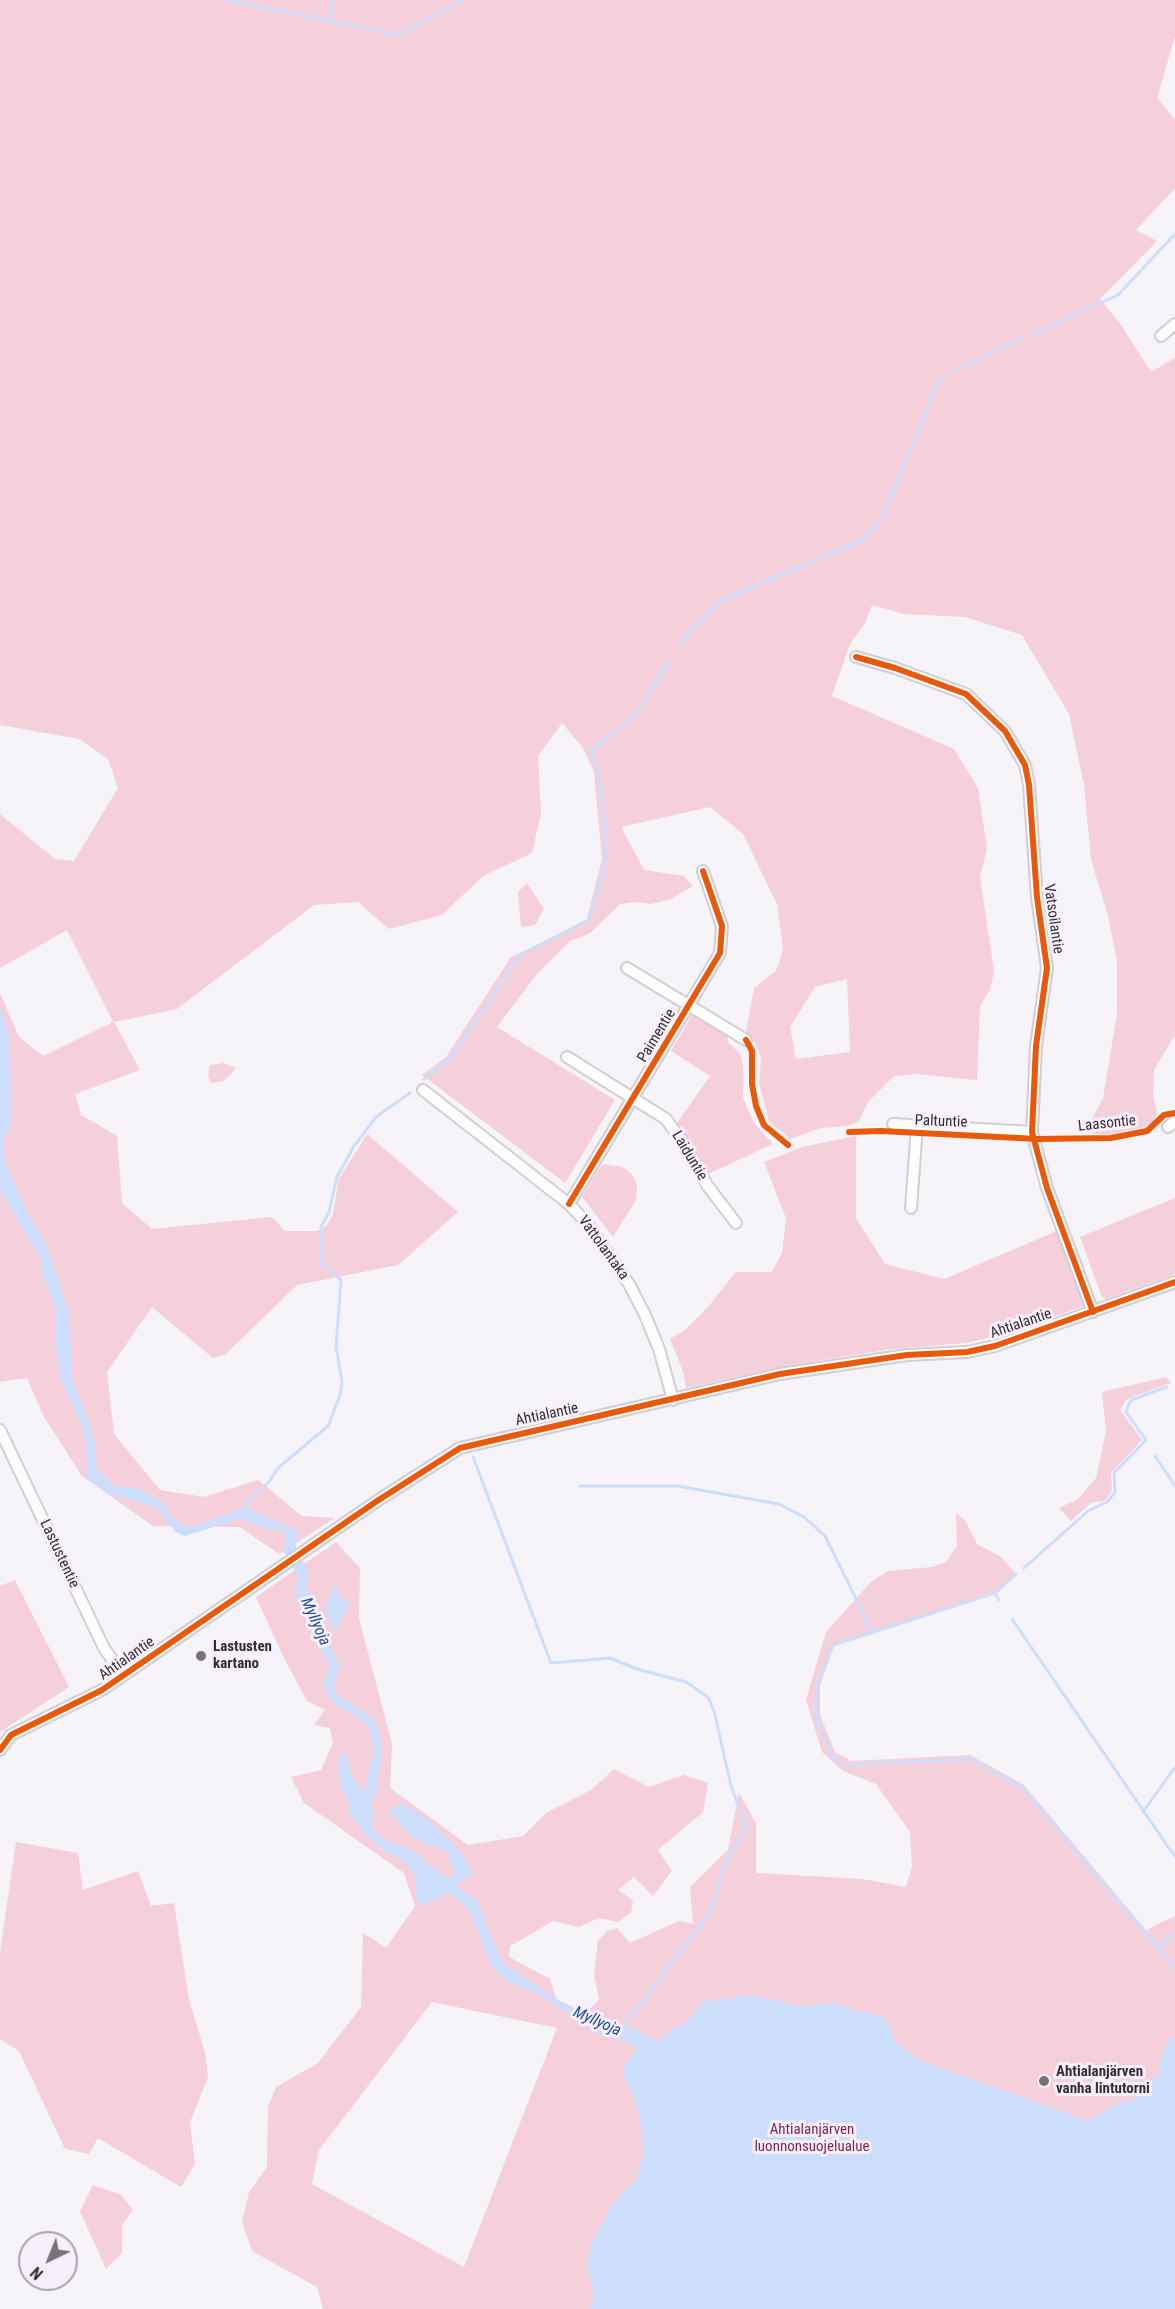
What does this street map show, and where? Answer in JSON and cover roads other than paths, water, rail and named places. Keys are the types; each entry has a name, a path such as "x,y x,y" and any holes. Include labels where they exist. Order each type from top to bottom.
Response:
{"street":[{"path":"1161,336 1175,324"},
{"name":"Vatsoilantie","path":"856,657 895,668 966,694 1005,731 1025,765 1029,785 1037,897 1047,968 1035,1046 1032,1132 1041,1172 1093,1312"},
{"name":"Paimentie","path":"569,1204 720,953 723,937 719,910 703,871"},
{"path":"627,968 746,1040"},
{"name":"Laiduntie","path":"567,1057 666,1119 679,1135 703,1179 736,1223"},
{"name":"Vattolantaka","path":"423,1090 569,1204 602,1242 629,1284 659,1349 673,1400"},
{"name":"Paltuntie","path":"893,1124 1032,1132"},
{"path":"911,1208 917,1126"},
{"name":"Ahtialantie","path":"0,1750 11,1735 89,1699 422,1471 460,1448 780,1374 907,1354 967,1352 995,1346 1175,1282"},
{"name":"Lastustentie","path":"0,1430 104,1648 123,1675"}],"water":[{"name":"Ahtialanjärven luonnonsuojelualue","path":"0,1007 10,1035 11,1122 3,1143 6,1165 28,1214 46,1244 60,1283 70,1321 72,1377 89,1423 95,1448 96,1468 115,1487 136,1488 163,1502 169,1514 185,1527 197,1525 240,1509 250,1510 296,1530 299,1537 296,1552 308,1569 306,1588 318,1621 340,1666 334,1687 336,1694 373,1718 380,1735 382,1750 377,1792 371,1806 375,1833 387,1841 413,1850 439,1873 452,1877 456,1871 450,1865 448,1852 414,1839 389,1812 400,1803 428,1819 462,1853 473,1873 455,1886 479,1901 487,1927 504,1964 575,2011 619,2027 635,2028 645,2036 661,2041 671,2029 686,2023 703,2002 750,1995 800,2006 833,2003 885,2018 897,2043 921,2061 1088,2121 1118,2103 1134,2100 1139,2090 1159,2074 1159,2064 1168,2041 1175,2035 1175,2309 589,2309 592,2305 593,2289 587,2267 591,2245 614,2201 635,2181 643,2156 642,2130 636,2103 625,2079 623,2067 637,2048 625,2041 598,2034 540,1995 505,1980 491,1965 469,1909 446,1892 439,1899 420,1905 415,1894 416,1878 401,1858 393,1857 367,1837 349,1813 350,1805 342,1791 338,1770 339,1758 342,1752 348,1756 349,1769 355,1783 365,1792 374,1751 371,1734 367,1724 336,1705 327,1694 323,1683 330,1667 295,1596 298,1576 284,1551 286,1535 282,1531 266,1529 239,1519 185,1536 175,1532 156,1507 108,1493 88,1480 86,1444 81,1423 60,1378 56,1347 56,1310 41,1271 41,1260 0,1190"},
{"path":"336,1586 340,1597 350,1604 339,1622 340,1627 334,1630 324,1611 332,1589"}],"waterway":[{"path":"228,0 398,35 464,0"},
{"path":"327,21 333,0"},
{"path":"1034,333 1118,295 1175,234"},
{"path":"956,370 1022,338"},
{"path":"680,646 690,630 722,600 863,540 882,518 940,378 945,375"},
{"path":"424,1079 452,1057 520,955 590,919 605,864 605,820 597,769 591,750 633,718 669,662"},
{"path":"242,1513 249,1500 269,1482 278,1468 328,1426 340,1395 342,1381 336,1347 341,1280 322,1264 321,1227 329,1212 337,1177 354,1146 376,1117 410,1093"},
{"path":"1024,1568 1088,1511 1107,1502 1115,1492 1114,1473 1146,1440 1126,1412 1128,1406 1131,1400 1167,1387"},
{"path":"1155,1456 1175,1486"},
{"name":"Myllyoja","path":"473,1457 551,1663 610,1658 637,1669 686,1682 708,1697 714,1711 731,1786 746,1826 725,1864 711,1911 622,2029"},
{"path":"580,1486 677,1486 779,1504 804,1517 825,1536 872,1631"},
{"path":"1016,1574 995,1593 833,1645 817,1688 815,1714 831,1754 844,1765 970,1759 1022,1787 1175,1968"},
{"path":"995,1593 999,1600"},
{"path":"1012,1619 1175,1857"},
{"path":"1143,1812 1175,1767"},
{"path":"1158,1947 1175,1933"}],"place":[{"name":"Lastusten kartano","path":"201,1656"},
{"name":"Ahtialanjärven vanha lintutorni","path":"1044,2081"}]}
